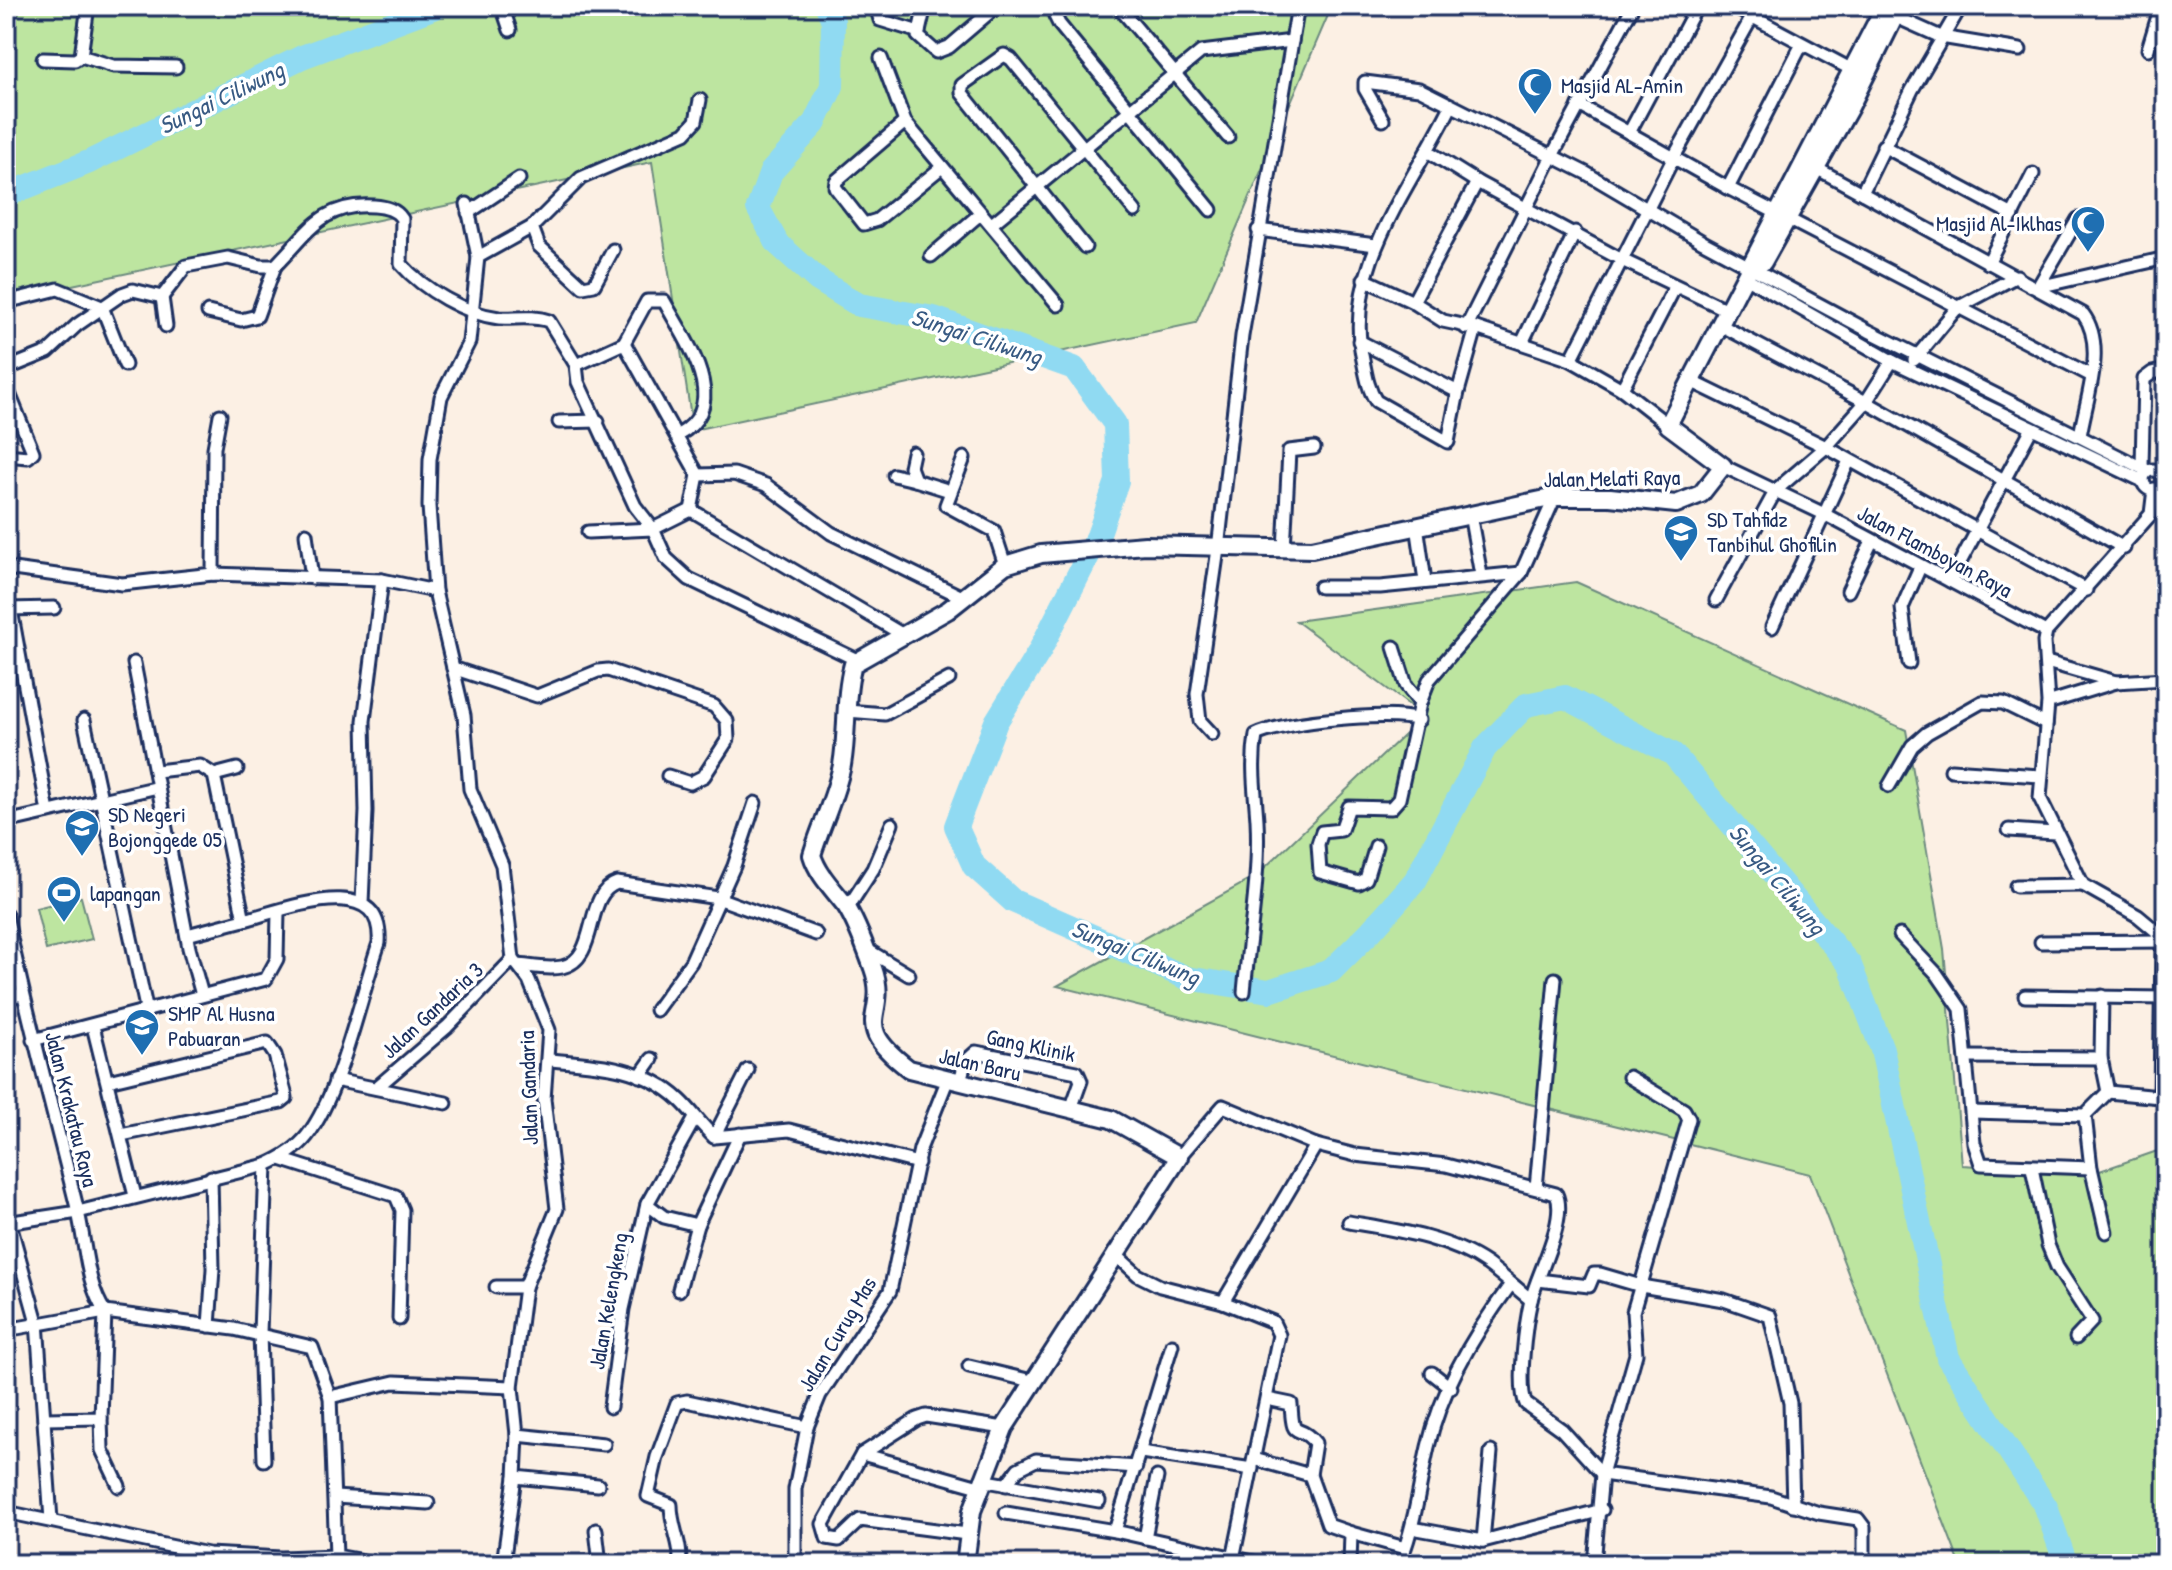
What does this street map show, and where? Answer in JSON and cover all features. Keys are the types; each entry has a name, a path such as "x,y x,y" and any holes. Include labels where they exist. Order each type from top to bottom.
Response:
{"street":[{"path":"43,59 75,60 81,56 88,6"},
{"path":"502,6 510,30"},
{"path":"876,6 880,20 919,32"},
{"path":"925,6 919,32 925,45 939,52 992,8"},
{"path":"1060,6 1055,16 1059,24 1211,210"},
{"path":"1118,6 1228,137"},
{"path":"1212,734 1200,721 1197,694 1258,230 1298,6"},
{"path":"1451,106 1429,152 1376,245 1364,279 1359,341 1370,392 1376,401 1448,442 1471,328 1552,156 1633,6"},
{"path":"1629,133 1697,6"},
{"path":"1732,6 1859,74"},
{"path":"1862,193 1883,146 1961,6"},
{"path":"2148,49 2161,6"},
{"path":"1783,216 1816,168 1889,8 1941,37 2020,50"},
{"path":"1571,360 1624,261 1674,157 1752,17"},
{"path":"993,223 1201,52 1292,41"},
{"path":"1728,188 1802,44"},
{"path":"1085,247 967,101 962,85 994,60 1004,55 1011,59 1135,211"},
{"path":"81,56 113,66 176,67"},
{"path":"881,58 905,122 980,214 993,223 1058,305"},
{"path":"1672,427 1727,310 1783,216 1859,74"},
{"path":"1383,120 1365,89 1365,82 1419,89 1552,156 1649,211 1892,361 2032,428 2144,473 2157,471 2166,510"},
{"path":"478,257 532,227 581,178 685,133 696,121 700,100"},
{"path":"1579,105 1728,188 2090,375"},
{"path":"905,122 836,181 835,187 864,224 877,220 942,167"},
{"path":"1883,146 2013,215"},
{"path":"1429,152 1477,182 1528,206 1624,261 1727,310"},
{"path":"1816,168 2083,314 2092,325 2096,343 2080,436"},
{"path":"1988,263 2033,174"},
{"name":"Jalan Gandaria","path":"503,1564 515,1477 517,1435 512,1387 525,1287 557,1209 544,1099 550,1060 549,1030 529,980 516,962 502,865 470,789 464,715 435,591 430,459 441,397 465,352 473,311 478,257 467,209 519,179"},
{"path":"1413,302 1477,182"},
{"path":"208,312 241,320 257,316 275,266 287,248 327,214 350,207 382,207 399,213 402,219 401,264 455,304 491,317 549,321 576,365 622,481 653,529 666,558 689,579 857,660 905,636 964,598 1005,565 994,531 947,507 950,491 964,458"},
{"path":"931,256 980,214"},
{"path":"2038,287 2078,219"},
{"path":"532,227 539,246 588,289 613,250"},
{"path":"1258,230 1376,245"},
{"path":"1522,343 1575,232"},
{"path":"6,369 48,352 102,307 133,290 162,297 169,292 180,270 195,263 228,258 275,266"},
{"path":"2038,287 2166,258"},
{"path":"1672,427 1726,328 1751,273"},
{"path":"1751,273 2080,436 2161,485"},
{"path":"1909,368 1957,308 2017,276"},
{"path":"1364,279 1413,302 1443,321 1571,360 1622,389 1672,427"},
{"path":"1622,389 1675,287"},
{"path":"6,302 58,289 102,307 125,365"},
{"path":"162,297 166,326"},
{"path":"576,365 624,343 647,301 664,301 695,359 704,387 705,401 699,421 678,435"},
{"path":"1726,328 1866,402 2002,482 2124,548"},
{"path":"1359,341 1458,392"},
{"path":"624,343 698,475 691,510"},
{"path":"1716,600 1776,490 1826,447 1866,402 1892,361"},
{"path":"2144,473 2144,379 2152,373 2166,370"},
{"path":"1697,384 1826,447 2086,590"},
{"path":"6,386 33,452 28,457 6,455"},
{"path":"213,574 214,448 220,415"},
{"path":"559,422 598,421"},
{"name":"Jalan Melati Raya","path":"1005,565 1041,554 1145,545 1284,550 1323,547 1555,497 1610,497 1676,504 1701,494 1723,466 1672,427"},
{"path":"1950,581 2032,428"},
{"path":"1284,550 1289,451 1314,448"},
{"path":"913,453 910,467 915,480"},
{"path":"1772,627 1822,513 1849,461"},
{"name":"Jalan Flamboyan Raya","path":"1723,466 1822,513 2044,631"},
{"path":"698,475 734,474 766,485 831,533 964,598"},
{"path":"894,475 950,491"},
{"path":"2083,885 2040,798 2048,703 2044,631 2124,548 2151,514 2161,485"},
{"path":"1376,846 1366,879 1359,883 1320,872 1319,835 1341,830 1346,810 1356,806 1391,808 1399,799 1419,720 1420,703 1429,680 1521,573 1555,497"},
{"path":"588,532 653,529 691,510"},
{"path":"691,510 905,636"},
{"path":"1470,514 1481,575"},
{"path":"1417,525 1425,581"},
{"path":"306,534 312,578"},
{"path":"1848,591 1872,541"},
{"path":"1909,663 1902,608 1920,567"},
{"path":"6,568 122,584 213,574 382,580 435,591"},
{"path":"1320,587 1380,587 1521,573"},
{"path":"362,903 366,811 364,721 382,580"},
{"path":"48,812 8,609 54,608"},
{"path":"1394,647 1406,685 1420,703"},
{"name":"Jalan Baru","path":"857,660 847,687 841,770 812,855 815,865 851,904 862,947 877,985 872,1016 878,1040 909,1069 1123,1124 1179,1157"},
{"path":"134,663 187,935 202,995"},
{"path":"2050,663 2116,682"},
{"path":"453,668 537,696 598,671 608,670 714,706 727,721 728,739 704,776 690,783 668,776"},
{"path":"847,711 885,714 949,679"},
{"path":"2054,701 2116,682 2166,679"},
{"path":"1889,786 1912,746 1927,733 1982,702 2003,703 2046,724"},
{"path":"1244,992 1257,821 1252,764 1256,735 1281,726 1353,718 1402,715 1419,720"},
{"path":"84,720 104,800 147,1012"},
{"path":"157,771 200,766 214,775 244,920"},
{"path":"214,775 237,769"},
{"path":"1951,770 2040,776"},
{"path":"6,822 158,787"},
{"path":"656,1010 691,962 734,866 755,803"},
{"path":"851,904 873,869 892,824"},
{"path":"2009,830 2055,833"},
{"path":"516,962 556,968 571,963 587,940 601,894 606,887 617,883 718,898 816,934"},
{"path":"1972,1112 2085,1115 2108,1092 2163,1096 2164,942 2138,916 2083,885 2016,886"},
{"path":"51,1520 37,1322 7,1219 78,1212 280,1159 306,1138 335,1080 379,943 380,928 375,914 362,903 323,899 187,935"},
{"path":"33,1040 257,983 272,973 277,959 278,912"},
{"name":"Jalan Krakatau Raya","path":"6,914 22,994 78,1212 96,1298 105,1312"},
{"path":"1900,935 1955,996 1961,1009 1974,1143 1981,1164 2091,1168"},
{"path":"2041,942 2164,942"},
{"path":"862,947 909,975"},
{"name":"Jalan Gandaria 3","path":"376,1088 516,962"},
{"path":"1536,1188 1555,979"},
{"path":"6,998 22,994"},
{"path":"2025,996 2163,998"},
{"path":"2102,996 2101,1058 2108,1092"},
{"path":"93,1026 135,1196"},
{"path":"108,1081 267,1043 275,1055 285,1092 286,1098 281,1102 121,1135"},
{"name":"Gang Klinik","path":"953,1082 966,1061 976,1052 1077,1072 1081,1081 1071,1109"},
{"path":"1967,1057 2101,1058"},
{"path":"640,1076 652,1059"},
{"path":"550,1060 614,1065 640,1076 681,1101 694,1120 714,1137 789,1130 918,1163"},
{"path":"714,1137 748,1070"},
{"path":"1594,1564 1602,1510 1602,1474 1636,1354 1633,1312 1689,1119 1684,1110 1629,1077"},
{"path":"335,1080 446,1103"},
{"name":"Jalan Curug Mas","path":"795,1564 795,1489 807,1427 820,1395 890,1291 918,1163 953,1082"},
{"path":"965,1564 967,1534 980,1483 1004,1428 1114,1253 1179,1157 1223,1106 1316,1145 1355,1155 1446,1165 1556,1194 1559,1201 1531,1300 1523,1398 1534,1412 1562,1430 1602,1474 1771,1497 1858,1519 1864,1527 1864,1564"},
{"path":"2085,1115 2091,1168 2106,1232"},
{"name":"Jalan Kelengkeng","path":"610,1407 623,1309 647,1204 694,1120"},
{"path":"679,1290 697,1225 740,1134"},
{"path":"1223,1302 1316,1145"},
{"path":"280,1159 396,1196 402,1210 399,1319"},
{"path":"264,1460 260,1333 266,1165"},
{"path":"2032,1168 2048,1245 2068,1285 2091,1316 2091,1325 2076,1338"},
{"path":"209,1326 213,1269 211,1177"},
{"path":"647,1204 664,1217 697,1225"},
{"path":"1349,1222 1424,1237 1457,1249 1485,1262 1531,1300"},
{"path":"1114,1253 1138,1275 1160,1286 1223,1302 1273,1322 1279,1335 1233,1559"},
{"path":"1538,1280 1589,1286 1596,1273 1641,1286 1724,1300 1770,1316 1790,1403 1793,1505"},
{"path":"1267,1399 1291,1404 1291,1426 1296,1432 1309,1435 1315,1443 1310,1475 1328,1525 1405,1548 1429,1445 1451,1388 1477,1332 1511,1284"},
{"path":"496,1287 525,1287"},
{"path":"105,1312 102,1450 119,1486"},
{"path":"6,1330 105,1312 260,1333 312,1347 330,1397 336,1556"},
{"path":"1115,1531 1172,1345"},
{"path":"969,1366 1032,1381"},
{"path":"1432,1373 1451,1388"},
{"path":"330,1397 394,1382 512,1387"},
{"path":"679,1564 682,1551 671,1529 671,1505 648,1496 657,1457 677,1403 687,1401 807,1427"},
{"path":"967,1534 860,1520 839,1540 827,1538 823,1524 862,1454 926,1416 1004,1428"},
{"path":"44,1419 101,1418"},
{"path":"517,1435 604,1444"},
{"path":"1141,1452 1253,1464 1310,1475"},
{"path":"1483,1541 1491,1452"},
{"path":"862,1454 980,1483 1099,1501"},
{"path":"1006,1485 1018,1469 1036,1460 1136,1467"},
{"path":"515,1477 598,1485"},
{"path":"1145,1538 1157,1477"},
{"path":"335,1497 428,1503"},
{"path":"1412,1528 1483,1541 1602,1510"},
{"path":"6,1512 51,1520 208,1559 336,1556 374,1564"},
{"path":"1006,1513 1115,1531 1262,1564"},
{"path":"596,1530 600,1564"},
{"path":"1350,1564 1351,1533"}],"green space":[{"path":"6,6 1332,6 1196,323 693,430 652,162 6,299"},
{"path":"1576,582 1906,730 1944,949 1962,1165 2094,1173 2166,1148 2166,1564 1960,1564 1810,1174 1057,986 1255,877 1424,716 1296,621"},
{"name":"lapangan","path":"81,897 92,939 46,950 36,908"}],"waterway":[{"name":"Sungai Ciliwung","path":"6,195 89,162 302,57 438,6"},
{"name":"Sungai Ciliwung","path":"827,6 833,21 832,86 814,124 771,172 758,208 777,243 818,280 859,305 934,318 1074,368 1115,424 1117,481 1098,536 1039,652 996,722 956,826 974,866 1013,901 1187,978 1269,991 1331,971 1371,931 1415,881 1485,748 1526,705 1565,697 1673,754 1850,965 1882,1049 1948,1358 2046,1507 2066,1564"}],"place":[{"name":"Masjid AL-Amin","path":"1535,116"},
{"name":"Masjid Al-Iklhas","path":"2088,254"},
{"name":"SD Tahfidz Tanbihul Ghofilin","path":"1681,563"},
{"name":"SD Negeri Bojonggede 05","path":"82,858"},
{"name":"lapangan","path":"64,924"},
{"name":"SMP Al Husna Pabuaran","path":"142,1057"}]}
